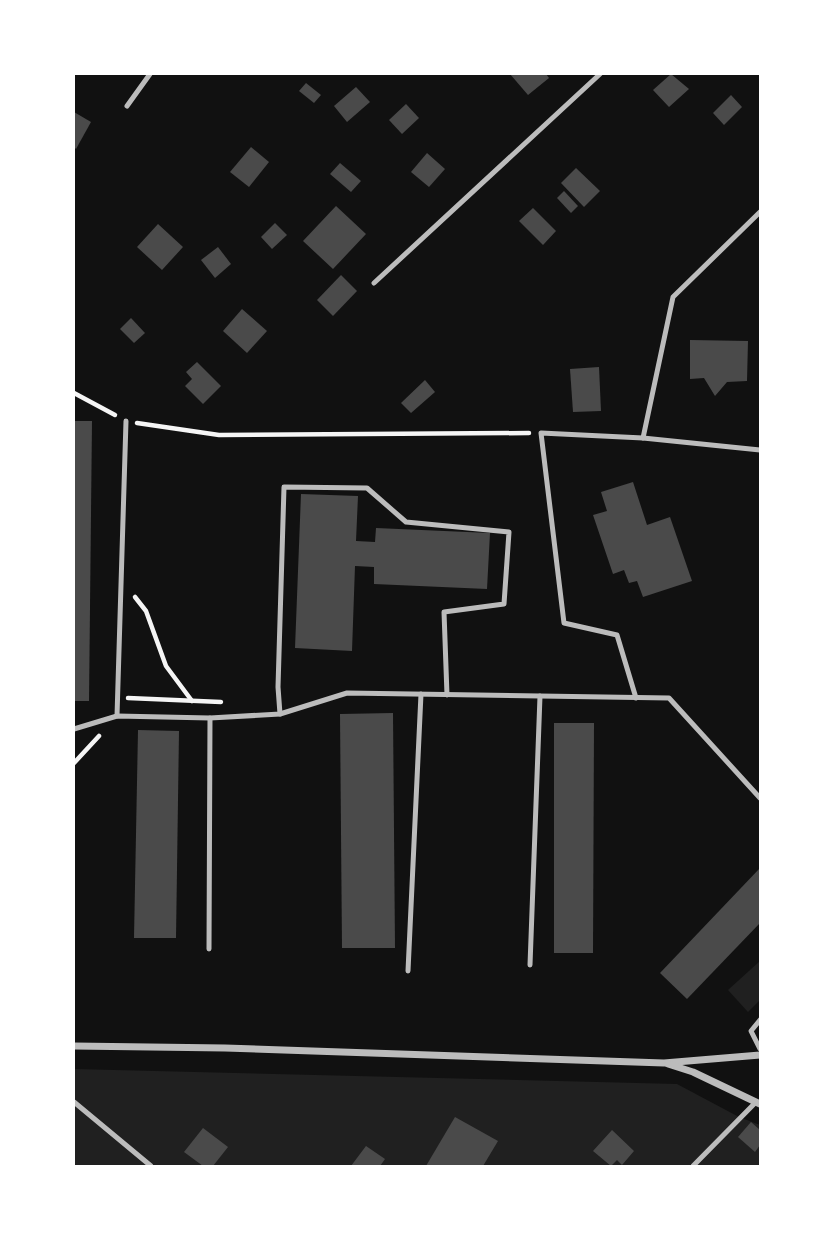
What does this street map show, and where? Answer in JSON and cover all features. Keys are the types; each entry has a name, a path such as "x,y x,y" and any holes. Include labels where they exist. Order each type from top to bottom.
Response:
{"street":[{"path":"74,1046 664,1063 761,1055"},
{"path":"664,1063 693,1072 758,1103"}],"lane":[{"path":"127,106 150,74"},
{"path":"374,283 600,74"},
{"path":"643,438 673,297 761,212"},
{"path":"117,716 126,421"},
{"path":"636,698 617,635 564,623 541,433 643,438 761,450"},
{"path":"280,714 284,487 367,488 406,522 509,532 504,604 444,612 447,695"},
{"path":"74,729 117,716 210,718 280,714 347,693 669,698 761,798"},
{"path":"408,971 421,694"},
{"path":"530,965 540,696"},
{"path":"209,949 210,718"},
{"path":"761,1020 751,1031 761,1049"},
{"path":"74,1102 151,1167"},
{"path":"693,1167 758,1103"}],"path":[{"path":"74,393 126,421 219,435 541,433"},
{"path":"121,580 146,611 166,666 192,701"},
{"path":"117,698 230,702"},
{"path":"74,764 117,716"}],"shaded area":[{"path":"760,961 760,1000 748,1012 728,990"},
{"path":"74,1069 677,1084 739,1117 760,1125 760,1166 74,1166"}],"building":[{"path":"510,74 546,74 549,78 528,95"},
{"path":"671,74 689,89 669,107 653,90"},
{"path":"306,83 321,95 314,103 299,91"},
{"path":"356,87 370,102 347,122 334,106"},
{"path":"731,95 742,107 724,125 713,113"},
{"path":"406,104 419,118 402,134 389,120"},
{"path":"74,112 91,122 76,149 74,147"},
{"path":"251,147 269,162 249,187 230,172"},
{"path":"427,153 445,169 429,187 411,172"},
{"path":"340,163 361,181 351,192 330,174"},
{"path":"576,168 600,191 584,207 561,183"},
{"path":"564,191 578,206 571,213 557,198"},
{"path":"336,206 366,234 333,269 303,241"},
{"path":"533,208 556,231 543,245 519,221"},
{"path":"275,223 287,235 272,249 261,237"},
{"path":"158,224 183,247 162,270 137,247"},
{"path":"218,247 231,264 215,278 201,260"},
{"path":"341,275 357,291 333,316 317,300"},
{"path":"242,309 267,331 247,353 223,331"},
{"path":"131,318 145,333 134,343 120,329"},
{"path":"690,340 748,341 747,381 727,382 715,396 704,378 690,379"},
{"path":"197,362 221,386 203,404 185,386 192,379 186,372"},
{"path":"599,367 601,411 573,412 570,369"},
{"path":"425,380 435,392 411,413 401,403"},
{"path":"74,421 92,421 89,701 74,701"},
{"path":"633,482 647,525 670,517 692,581 643,597 637,581 629,583 624,570 613,574 593,515 607,511 601,492"},
{"path":"301,494 358,496 356,541 375,542 376,528 490,533 487,589 374,584 374,567 355,566 352,651 295,648"},
{"path":"393,713 395,948 342,948 340,714"},
{"path":"554,723 594,723 593,953 554,953"},
{"path":"138,730 179,731 176,938 134,938"},
{"path":"760,868 760,923 687,999 660,973"},
{"path":"455,1117 498,1141 483,1166 426,1166"},
{"path":"751,1122 760,1130 760,1145 755,1152 738,1137"},
{"path":"203,1128 228,1147 213,1166 203,1166 184,1152"},
{"path":"612,1130 634,1151 622,1165 617,1160 611,1166 593,1151"},
{"path":"366,1146 385,1159 380,1166 351,1166"}]}
